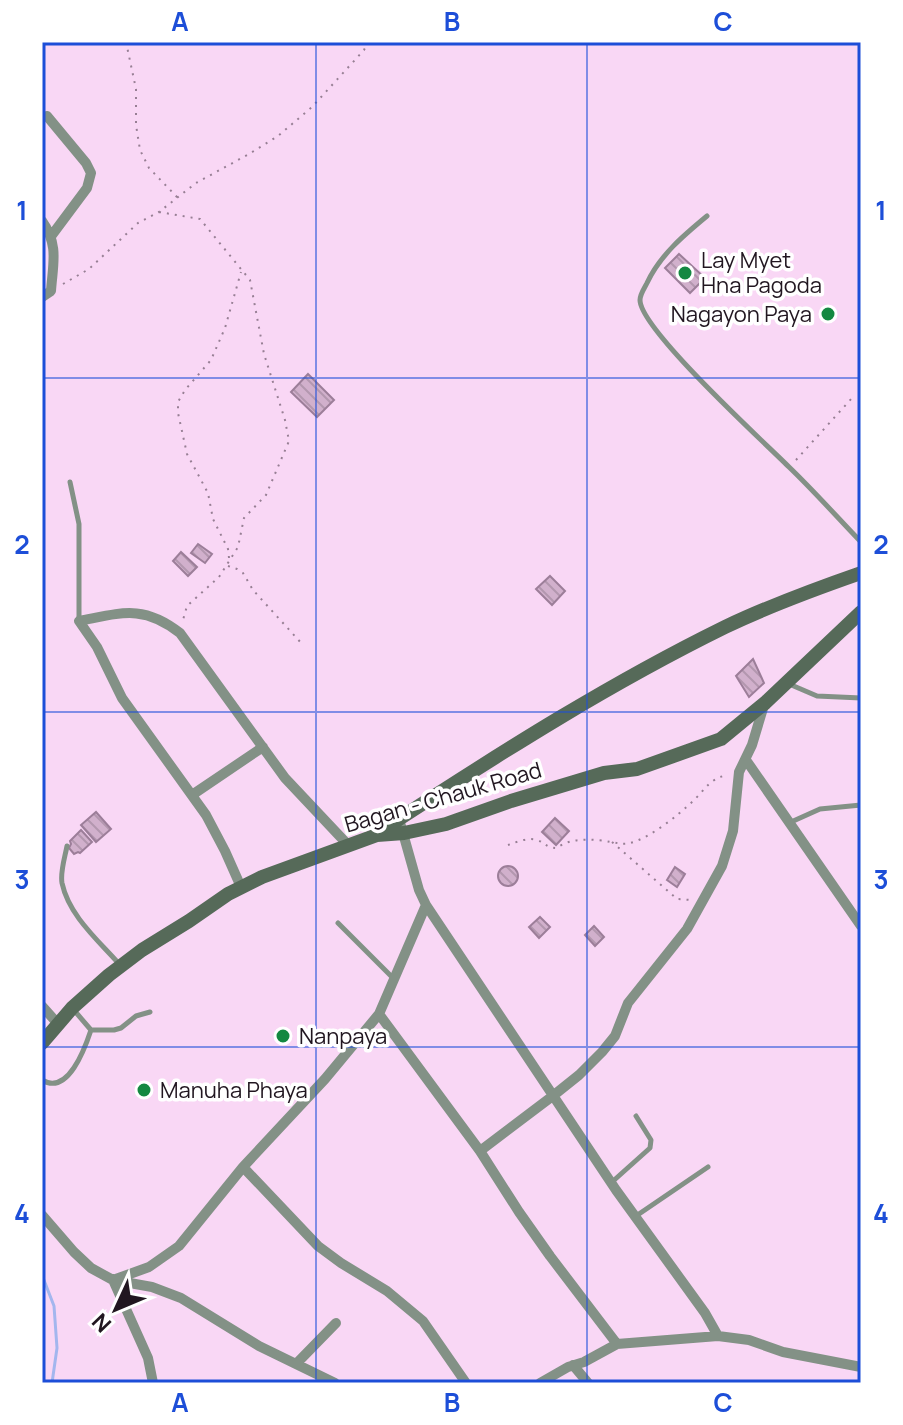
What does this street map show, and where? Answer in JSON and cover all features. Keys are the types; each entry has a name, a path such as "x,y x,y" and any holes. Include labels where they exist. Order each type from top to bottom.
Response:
{"main road":[{"name":"Bagan - Chauk Road","path":"42,1043 72,1008 121,966 228,894 262,877 402,826 541,728 658,662 728,626 861,573"},
{"name":"Bagan - Chauk Road","path":"402,826 446,824 604,773 637,769 721,739 765,703 861,612"}],"street":[{"path":"47,116 91,173 87,188 52,235"},
{"path":"42,221 52,235 54,257 46,294"},
{"path":"241,887 206,815 122,698 97,647 79,621 129,612 152,615 180,633 285,778 349,846"},
{"path":"480,1151 579,1075 615,1036 628,1003 687,929 722,866 733,831 739,772 765,703"},
{"path":"192,795 263,747"},
{"path":"746,760 861,926"},
{"path":"402,826 426,905 611,1183 705,1313 718,1336"},
{"path":"113,1280 149,1267 179,1246 243,1167 325,1079 379,1014 426,905"},
{"path":"42,1006 58,1024"},
{"path":"379,1014 480,1151 526,1223 617,1344"},
{"path":"243,1167 318,1246 387,1291 423,1321 466,1383"},
{"path":"42,1215 91,1268 113,1280 152,1287 181,1298 259,1346 335,1383"},
{"path":"113,1280 148,1358 153,1383"},
{"path":"296,1364 336,1323"},
{"path":"540,1383 617,1344 718,1336 749,1340 783,1352 861,1367"},
{"path":"573,1365 588,1383"}],"lane":[{"path":"707,216 652,271 640,296 643,311 704,385 790,467 861,542"},
{"path":"70,482 79,524 79,621"},
{"path":"786,683 817,696 861,698"},
{"path":"790,822 820,809 861,805"},
{"path":"67,846 62,882 70,903 80,920 121,966"},
{"path":"338,923 393,978"},
{"path":"72,1008 91,1030 114,1030 136,1016 150,1012"},
{"path":"42,1080 52,1084 60,1082 73,1070 91,1030"},
{"path":"611,1183 650,1148 651,1140 636,1116"},
{"path":"635,1217 708,1167"}],"path":[{"path":"126,42 136,89 140,150 149,168 178,198"},
{"path":"46,294 89,269 138,223 159,212 196,183 278,136 312,107 368,42"},
{"path":"159,212 200,219 250,280 264,354 289,441 266,495 244,518 238,547 219,577 187,606 180,633"},
{"path":"229,561 228,549 213,519 208,493 187,454 178,402 211,360 230,314 242,270"},
{"path":"790,467 852,398"},
{"path":"226,566 243,573 253,590 303,645"},
{"path":"508,845 523,840 537,840 550,848 557,848 564,842 600,840 626,844 644,837 682,811 713,779 739,772"},
{"path":"611,842 677,899 704,901"}],"building":[{"name":"Lay Myet Hna Pagoda","path":"679,254 705,278 690,293 665,268"},
{"path":"308,374 334,400 317,417 291,392"},
{"path":"198,544 212,554 205,563 191,553"},
{"path":"181,552 197,567 188,576 173,561"},
{"path":"550,576 565,591 552,605 536,589"},
{"path":"753,659 764,683 749,697 736,676"},
{"path":"96,812 111,829 96,842 81,825"},
{"path":"555,818 569,831 556,845 542,832"},
{"path":"81,830 92,842 80,853 74,854 69,848 70,841"},
{"path":"508,866 515,869 518,876 515,883 508,886 501,883 498,876 501,869"},
{"path":"675,867 685,874 677,887 667,880"},
{"path":"540,917 550,927 539,938 529,927"},
{"path":"594,926 604,937 595,946 585,935"}],"waterway":[{"path":"42,1275 54,1306 57,1348 52,1383"}],"place":[{"name":"Lay Myet Hna Pagoda","path":"685,273"},
{"name":"Nagayon Paya","path":"828,314"},
{"name":"Nanpaya","path":"283,1036"},
{"name":"Manuha Phaya","path":"144,1090"}]}
